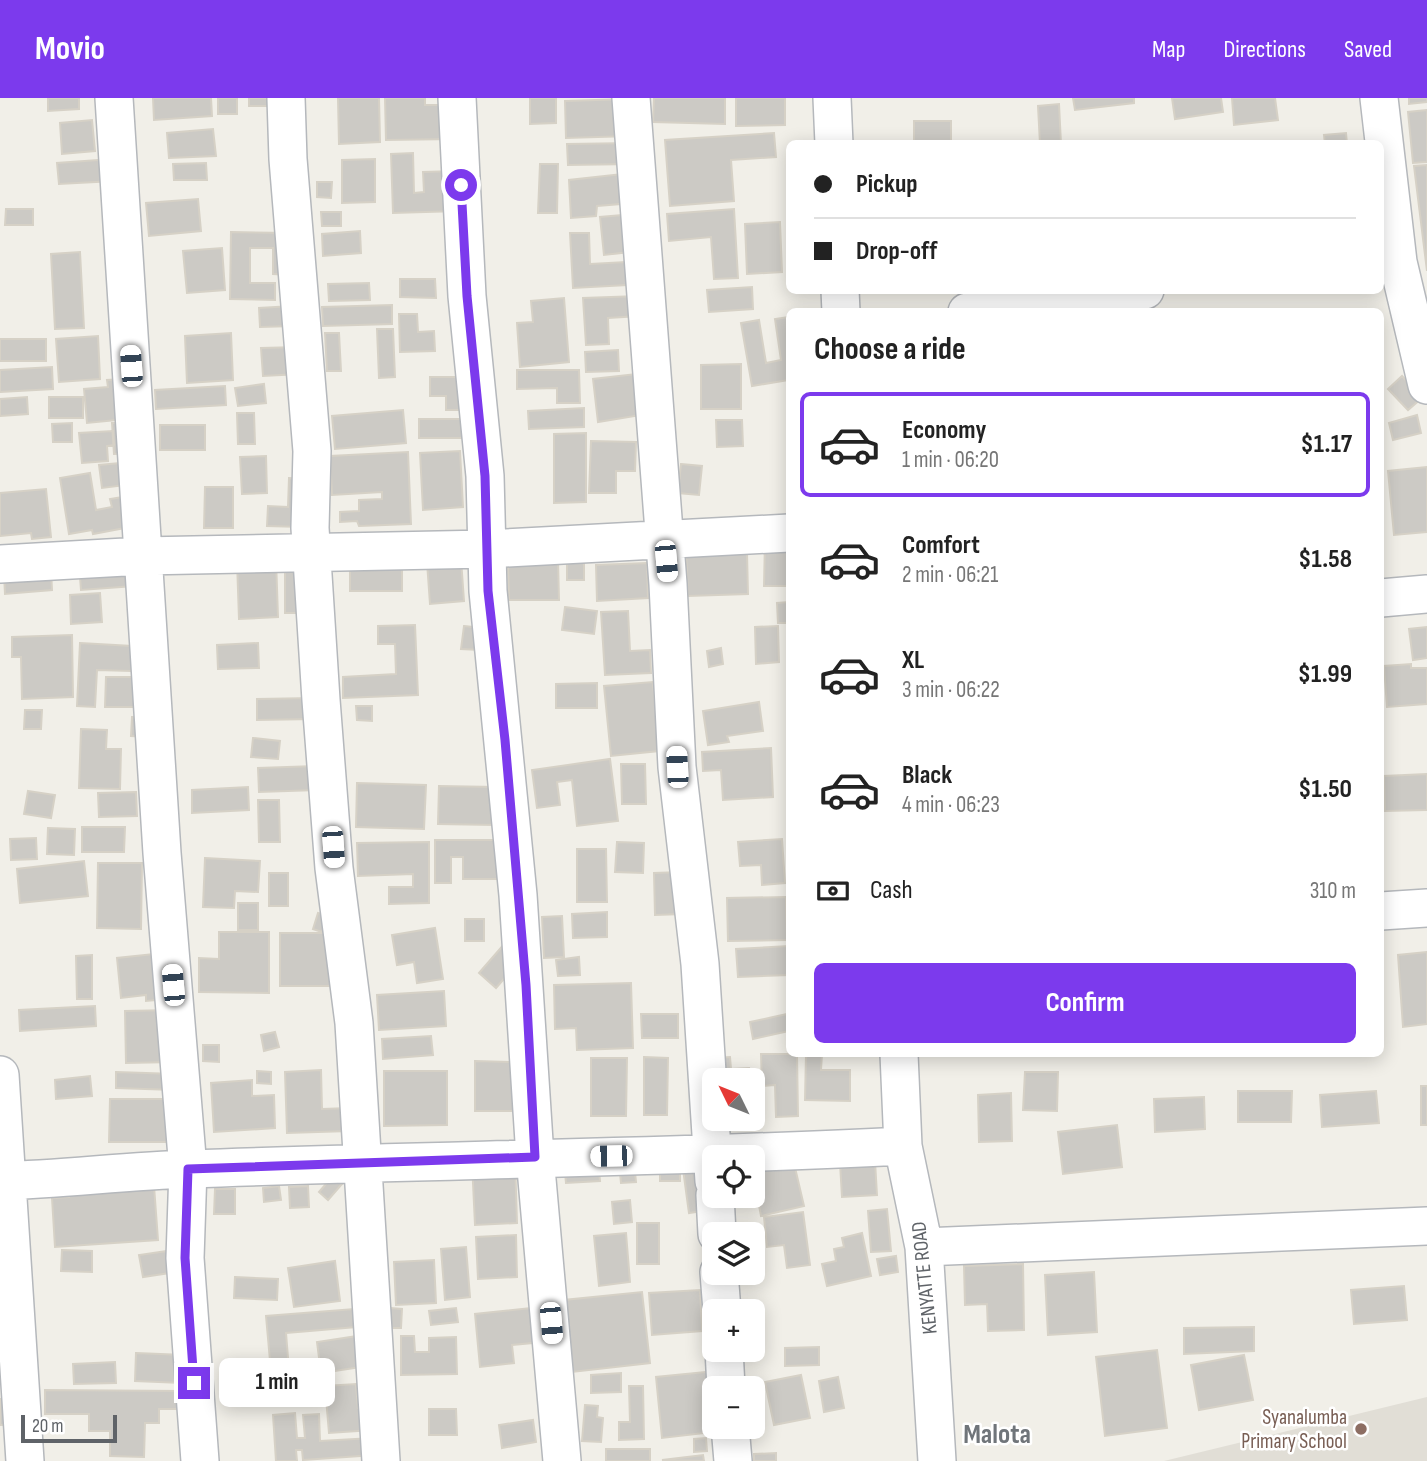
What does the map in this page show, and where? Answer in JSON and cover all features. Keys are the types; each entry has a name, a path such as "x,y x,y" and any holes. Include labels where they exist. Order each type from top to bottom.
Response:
{"street":[{"path":"114,98 143,556 188,1169 185,1258 200,1461"},
{"path":"286,98 289,173 312,451 312,554 334,868 347,955 363,1165 381,1461"},
{"path":"457,98 467,296 485,476 488,591 505,740 526,985 535,1157 562,1461"},
{"path":"631,98 677,767 700,964 712,1145"},
{"path":"832,98 834,140"},
{"path":"1379,98 1382,140"},
{"path":"1384,180 1389,263 1427,384"},
{"path":"999,308 1113,294"},
{"path":"0,564 143,556 487,549 786,533"},
{"path":"1384,597 1427,594"},
{"path":"1384,911 1427,908"},
{"name":"KENYATTE ROAD","path":"898,1057 903,1146 924,1247 937,1461"},
{"path":"0,1075 25,1461"},
{"path":"765,1162 903,1146"},
{"path":"5,1181 188,1169 535,1157 702,1167"},
{"path":"924,1247 1427,1226"},
{"path":"731,1439 733,1461"}],"shaded area":[{"name":"Syanalumba Primary School","path":"1427,1397 1427,1461 1164,1461"}],"building":[{"path":"48,98 79,98 79,109 48,111"},
{"path":"153,98 211,98 212,116 154,120"},
{"path":"218,98 237,98 237,114 218,114"},
{"path":"249,98 272,98 272,106 249,106"},
{"path":"338,98 379,98 380,142 339,144"},
{"path":"385,98 425,98 425,105 454,105 454,139 386,140"},
{"path":"530,98 556,98 556,123 530,124"},
{"path":"654,98 725,98 725,124 653,122"},
{"path":"736,98 785,98 785,125 736,126"},
{"path":"1073,98 1134,98 1134,103 1075,110"},
{"path":"1172,98 1221,98 1223,112 1175,119"},
{"path":"1232,98 1275,98 1278,120 1234,125"},
{"path":"1409,98 1427,98 1427,102 1409,104"},
{"path":"629,99 630,136 566,138 565,101"},
{"path":"1059,104 1061,140 1040,140 1038,106"},
{"path":"1427,110 1427,162 1413,163 1408,112"},
{"path":"92,120 95,151 62,154 60,123"},
{"path":"914,121 951,121 951,140 914,140"},
{"path":"213,129 216,156 169,158 167,133"},
{"path":"774,133 776,157 731,160 734,201 670,206 665,140"},
{"path":"1346,133 1347,140 1325,140 1324,135"},
{"path":"633,143 633,164 568,165 567,144"},
{"path":"413,153 414,193 424,192 423,172 456,171 458,211 393,213 391,154"},
{"path":"112,159 114,181 59,184 57,163"},
{"path":"375,159 375,202 342,203 342,160"},
{"path":"206,163 207,180 174,180 173,164"},
{"path":"540,164 558,164 557,213 538,213"},
{"path":"1427,165 1427,271 1414,166"},
{"path":"631,173 633,203 597,206 596,216 571,218 569,180"},
{"path":"317,182 332,182 331,198 317,197"},
{"path":"198,199 201,231 149,236 146,203"},
{"path":"6,209 33,209 33,225 5,225"},
{"path":"734,209 738,278 714,279 711,237 669,241 667,214"},
{"path":"321,212 341,212 341,226 322,226"},
{"path":"634,214 638,251 604,255 600,217"},
{"path":"780,222 782,272 747,274 745,224"},
{"path":"360,231 361,253 323,256 322,234"},
{"path":"231,232 290,233 290,275 273,274 273,248 250,248 250,283 275,283 275,300 230,299"},
{"path":"570,233 589,233 590,264 626,262 627,285 573,288"},
{"path":"222,248 225,290 187,293 183,251"},
{"path":"80,252 84,328 55,329 51,254"},
{"path":"400,279 435,279 436,298 400,297"},
{"path":"369,283 370,300 329,301 328,284"},
{"path":"752,287 753,309 709,312 707,290"},
{"path":"639,296 639,316 608,318 609,344 586,345 583,298"},
{"path":"564,298 569,362 520,367 517,323 533,322 531,301"},
{"path":"392,305 392,324 323,326 322,307"},
{"path":"292,306 293,326 260,327 259,308"},
{"path":"399,314 417,314 418,332 434,331 435,351 400,352"},
{"path":"786,317 786,380 752,386 741,323 759,320 766,363 781,360 775,319"},
{"path":"377,329 393,329 395,377 379,378"},
{"path":"231,333 233,380 187,383 185,336"},
{"path":"325,333 339,333 341,371 327,371"},
{"path":"98,336 100,379 59,382 56,339"},
{"path":"0,339 46,339 46,361 0,361"},
{"path":"299,347 300,374 263,376 261,348"},
{"path":"618,350 619,371 586,372 585,352"},
{"path":"741,364 741,409 701,409 701,365"},
{"path":"52,367 53,389 0,392 0,370"},
{"path":"517,370 579,370 580,403 557,403 557,388 517,389"},
{"path":"636,374 641,415 598,422 593,379"},
{"path":"1402,376 1422,398 1408,410 1388,389"},
{"path":"430,377 469,377 468,410 446,410 446,396 430,396"},
{"path":"123,379 126,419 87,423 84,389 108,387 107,380"},
{"path":"264,384 266,403 238,406 235,388"},
{"path":"225,386 226,405 156,409 155,390"},
{"path":"27,397 28,414 0,416 0,399"},
{"path":"49,397 83,397 83,418 49,418"},
{"path":"584,408 584,427 529,429 528,411"},
{"path":"403,410 406,443 335,449 332,416"},
{"path":"237,413 254,413 255,444 238,444"},
{"path":"1417,415 1421,433 1393,440 1389,423"},
{"path":"419,419 464,419 464,438 419,438"},
{"path":"716,420 742,420 743,446 717,447"},
{"path":"72,423 72,442 53,442 52,424"},
{"path":"112,423 124,423 134,453 114,454"},
{"path":"160,425 205,425 205,450 160,450"},
{"path":"113,431 114,445 107,446 108,461 82,463 79,433"},
{"path":"586,433 586,502 554,503 554,434"},
{"path":"591,441 636,442 635,471 616,471 616,493 589,493"},
{"path":"460,451 463,507 423,510 420,453"},
{"path":"408,452 411,524 359,526 357,521 340,522 340,512 359,511 359,500 382,499 382,492 332,495 330,456"},
{"path":"266,456 267,493 242,494 240,457"},
{"path":"131,462 134,484 102,488 99,465"},
{"path":"681,464 702,466 699,495 678,493"},
{"path":"1427,467 1427,532 1394,535 1388,471"},
{"path":"90,473 96,510 112,507 110,499 135,495 141,525 93,534 92,530 69,534 60,478"},
{"path":"289,478 303,479 302,527 267,526 268,506 288,507"},
{"path":"205,487 233,487 233,528 204,528"},
{"path":"46,489 51,537 32,539 31,533 0,536 0,493"},
{"path":"765,540 786,540 786,586 764,586"},
{"path":"747,553 748,594 688,596 686,555"},
{"path":"584,554 584,580 567,580 567,555"},
{"path":"276,559 278,617 239,619 237,561"},
{"path":"461,559 464,601 430,604 427,562"},
{"path":"132,560 134,586 81,590 79,564"},
{"path":"558,560 559,600 509,600 508,561"},
{"path":"647,563 648,598 597,601 596,565"},
{"path":"402,564 402,591 350,591 350,565"},
{"path":"285,565 309,565 309,613 285,613"},
{"path":"51,570 52,590 5,594 4,574"},
{"path":"100,593 102,622 71,624 70,595"},
{"path":"786,602 786,623 778,623 777,603"},
{"path":"565,607 597,611 594,634 562,630"},
{"path":"628,611 630,651 650,650 651,673 605,675 601,612"},
{"path":"415,625 418,695 343,698 343,677 396,674 395,644 378,644 378,626"},
{"path":"464,626 482,628 480,650 461,649"},
{"path":"778,626 779,662 756,664 755,627"},
{"path":"1427,627 1427,658 1413,660 1409,629"},
{"path":"72,635 73,697 22,699 21,657 12,657 12,637"},
{"path":"80,643 132,646 131,671 97,670 95,707 77,706"},
{"path":"258,643 259,668 218,669 217,645"},
{"path":"721,648 723,664 709,667 707,651"},
{"path":"1411,664 1411,668 1427,668 1427,704 1387,707 1384,666"},
{"path":"106,677 142,677 142,707 105,707"},
{"path":"653,682 659,751 611,756 604,686"},
{"path":"597,683 597,708 556,708 556,684"},
{"path":"314,698 314,719 257,720 257,699"},
{"path":"759,702 763,731 727,736 729,742 708,745 703,711"},
{"path":"356,706 372,706 372,721 357,720"},
{"path":"25,710 42,710 41,729 24,729"},
{"path":"132,717 151,718 150,737 131,736"},
{"path":"81,729 107,730 106,749 121,749 120,789 79,788"},
{"path":"253,738 280,741 278,759 251,757"},
{"path":"771,748 773,797 723,800 721,770 703,771 702,752"},
{"path":"610,759 618,821 577,826 572,780 557,782 560,805 537,808 532,770"},
{"path":"621,764 645,764 646,804 622,804"},
{"path":"316,766 317,790 259,792 258,768"},
{"path":"1427,774 1427,810 1385,811 1384,776"},
{"path":"357,783 426,785 424,829 356,827"},
{"path":"439,786 496,787 495,825 438,824"},
{"path":"248,787 249,810 192,813 192,790"},
{"path":"28,791 55,795 51,818 24,814"},
{"path":"136,792 137,816 99,817 98,793"},
{"path":"258,800 279,800 280,842 259,842"},
{"path":"82,827 125,827 124,852 82,852"},
{"path":"48,828 75,829 74,855 47,854"},
{"path":"36,838 37,859 11,860 10,839"},
{"path":"782,839 785,883 762,885 761,865 740,866 738,842"},
{"path":"435,840 500,840 500,879 463,879 463,857 451,857 451,883 435,883"},
{"path":"429,842 429,903 389,904 389,887 413,887 413,874 358,876 357,843"},
{"path":"617,842 644,843 643,873 615,872"},
{"path":"577,849 606,849 607,902 577,902"},
{"path":"205,858 260,861 258,892 235,891 234,908 203,907"},
{"path":"84,861 88,896 20,903 17,869"},
{"path":"98,863 142,863 141,929 97,928"},
{"path":"682,872 683,914 655,915 654,873"},
{"path":"269,873 288,873 288,906 269,906"},
{"path":"786,897 786,940 728,941 727,898"},
{"path":"238,903 258,903 258,930 238,930"},
{"path":"607,912 607,937 573,938 572,914"},
{"path":"318,913 328,916 322,932 313,929"},
{"path":"562,916 564,957 544,958 542,917"},
{"path":"465,919 484,919 484,941 465,941"},
{"path":"435,928 443,979 417,983 414,962 397,965 392,935"},
{"path":"219,932 269,932 269,993 199,992 199,958 219,959"},
{"path":"280,933 332,933 332,986 280,986"},
{"path":"506,942 523,957 496,988 479,973"},
{"path":"786,946 786,975 738,977 736,949"},
{"path":"1427,952 1427,1024 1403,1027 1398,955"},
{"path":"163,953 167,999 146,1001 146,995 121,998 117,958"},
{"path":"92,955 92,999 77,999 76,956"},
{"path":"579,957 580,975 558,976 556,960"},
{"path":"631,983 633,1048 577,1050 576,1028 555,1029 554,985"},
{"path":"444,991 446,1026 379,1030 377,995"},
{"path":"95,1006 96,1026 20,1031 19,1010"},
{"path":"173,1010 174,1062 126,1063 125,1011"},
{"path":"641,1014 678,1014 678,1038 642,1038"},
{"path":"786,1014 786,1032 753,1039 750,1022"},
{"path":"275,1032 279,1047 264,1051 261,1035"},
{"path":"431,1036 433,1055 383,1059 382,1039"},
{"path":"203,1045 219,1045 219,1062 203,1061"},
{"path":"761,1054 797,1057 798,1116 776,1117 775,1085 765,1086 765,1068 761,1068"},
{"path":"644,1057 668,1058 667,1115 644,1115"},
{"path":"730,1057 731,1068 712,1068 710,1058"},
{"path":"806,1057 822,1057 821,1070 850,1070 850,1101 805,1100"},
{"path":"591,1058 627,1058 626,1116 591,1116"},
{"path":"475,1061 514,1062 513,1111 475,1111"},
{"path":"321,1070 322,1109 349,1108 349,1131 287,1133 285,1072"},
{"path":"257,1071 271,1072 271,1084 257,1083"},
{"path":"384,1071 447,1071 447,1125 384,1126"},
{"path":"116,1072 175,1074 174,1090 116,1088"},
{"path":"1025,1072 1058,1072 1057,1111 1023,1110"},
{"path":"90,1076 92,1096 56,1099 55,1080"},
{"path":"252,1080 252,1096 274,1095 275,1128 214,1132 211,1083"},
{"path":"1421,1086 1427,1086 1427,1125 1421,1125"},
{"path":"1238,1091 1292,1091 1291,1122 1238,1122"},
{"path":"1376,1091 1379,1123 1322,1127 1320,1095"},
{"path":"1011,1093 1012,1141 979,1142 978,1095"},
{"path":"1204,1097 1205,1129 1155,1132 1154,1099"},
{"path":"110,1099 170,1099 170,1142 109,1142"},
{"path":"1117,1125 1122,1167 1063,1174 1058,1132"},
{"path":"598,1159 600,1181 566,1183 564,1162"},
{"path":"793,1159 804,1206 761,1216 759,1208 765,1208 765,1166"},
{"path":"515,1160 517,1223 475,1225 472,1162"},
{"path":"875,1161 877,1195 842,1197 840,1163"},
{"path":"634,1162 636,1182 621,1183 619,1163"},
{"path":"660,1162 680,1162 680,1181 660,1181"},
{"path":"698,1167 703,1211 689,1213 683,1169"},
{"path":"339,1169 348,1177 328,1200 319,1192"},
{"path":"68,1180 154,1186 158,1240 55,1247 52,1198 69,1197"},
{"path":"279,1186 281,1200 264,1202 263,1188"},
{"path":"308,1186 309,1207 290,1208 289,1187"},
{"path":"215,1189 235,1189 235,1214 214,1214"},
{"path":"630,1200 632,1222 614,1224 612,1202"},
{"path":"887,1209 891,1251 871,1252 868,1211"},
{"path":"803,1212 810,1265 787,1268 784,1245 767,1247 764,1217"},
{"path":"637,1223 659,1223 659,1264 637,1264"},
{"path":"626,1233 630,1282 599,1286 594,1236"},
{"path":"862,1233 871,1276 827,1286 822,1264 836,1261 834,1249 844,1247 842,1238"},
{"path":"516,1235 517,1277 478,1279 476,1237"},
{"path":"466,1247 470,1297 445,1300 441,1249"},
{"path":"62,1250 92,1251 92,1272 61,1271"},
{"path":"174,1250 177,1272 143,1277 139,1255"},
{"path":"896,1256 898,1272 880,1275 877,1259"},
{"path":"434,1260 436,1303 396,1305 394,1262"},
{"path":"335,1261 340,1301 294,1307 288,1268"},
{"path":"1023,1264 1024,1330 988,1331 987,1304 965,1305 964,1266"},
{"path":"1094,1272 1097,1332 1048,1335 1045,1275"},
{"path":"235,1277 278,1279 277,1300 234,1298"},
{"path":"1404,1286 1407,1320 1354,1324 1351,1290"},
{"path":"700,1290 702,1331 652,1335 649,1293"},
{"path":"642,1292 650,1363 572,1372 564,1300"},
{"path":"540,1307 543,1342 512,1345 514,1363 480,1367 475,1314"},
{"path":"367,1308 368,1326 286,1333 289,1370 271,1372 266,1316"},
{"path":"390,1308 402,1309 401,1328 389,1328"},
{"path":"456,1308 458,1322 431,1325 429,1311"},
{"path":"1254,1327 1254,1351 1184,1354 1184,1328"},
{"path":"364,1335 368,1366 321,1373 317,1342"},
{"path":"401,1336 414,1336 415,1352 429,1352 429,1338 456,1337 457,1374 401,1375"},
{"path":"819,1347 819,1365 785,1366 785,1348"},
{"path":"1157,1350 1167,1428 1105,1436 1096,1357"},
{"path":"136,1353 184,1355 182,1383 135,1381"},
{"path":"1244,1355 1253,1400 1199,1410 1191,1365"},
{"path":"115,1362 116,1383 74,1384 73,1364"},
{"path":"715,1371 715,1376 702,1376 702,1433 662,1438 656,1377"},
{"path":"621,1373 621,1392 591,1393 591,1375"},
{"path":"801,1375 810,1418 774,1425 765,1382"},
{"path":"838,1377 844,1408 824,1412 819,1381"},
{"path":"295,1381 297,1397 255,1403 253,1387"},
{"path":"356,1384 358,1408 370,1406 372,1430 329,1433 325,1386"},
{"path":"629,1386 643,1386 644,1439 619,1440 619,1422 630,1422"},
{"path":"45,1390 183,1391 183,1409 159,1409 159,1423 145,1423 144,1457 110,1456 110,1431 89,1431 89,1414 45,1414"},
{"path":"0,1399 21,1399 21,1424 0,1425"},
{"path":"585,1405 598,1406 597,1417 603,1418 601,1442 582,1441"},
{"path":"429,1409 456,1409 457,1435 429,1435"},
{"path":"295,1413 297,1438 305,1438 303,1415 319,1414 320,1441 372,1438 374,1455 303,1460 302,1450 296,1450 297,1461 276,1461 273,1415"},
{"path":"533,1420 536,1442 502,1448 499,1425"},
{"path":"694,1439 706,1439 707,1451 694,1452"},
{"path":"606,1449 650,1449 650,1461 606,1461"},
{"path":"776,1453 776,1461 754,1461 754,1454"},
{"path":"703,1455 704,1461 662,1460"}],"place":[{"name":"Syanalumba Primary School","path":"1361,1429"}],"district":[{"name":"Malota","path":"997,1433"}],"route":[{"path":"194,1383 185,1258 188,1169 535,1157 526,985 505,740 488,591 485,476 467,296 461,185"}]}
